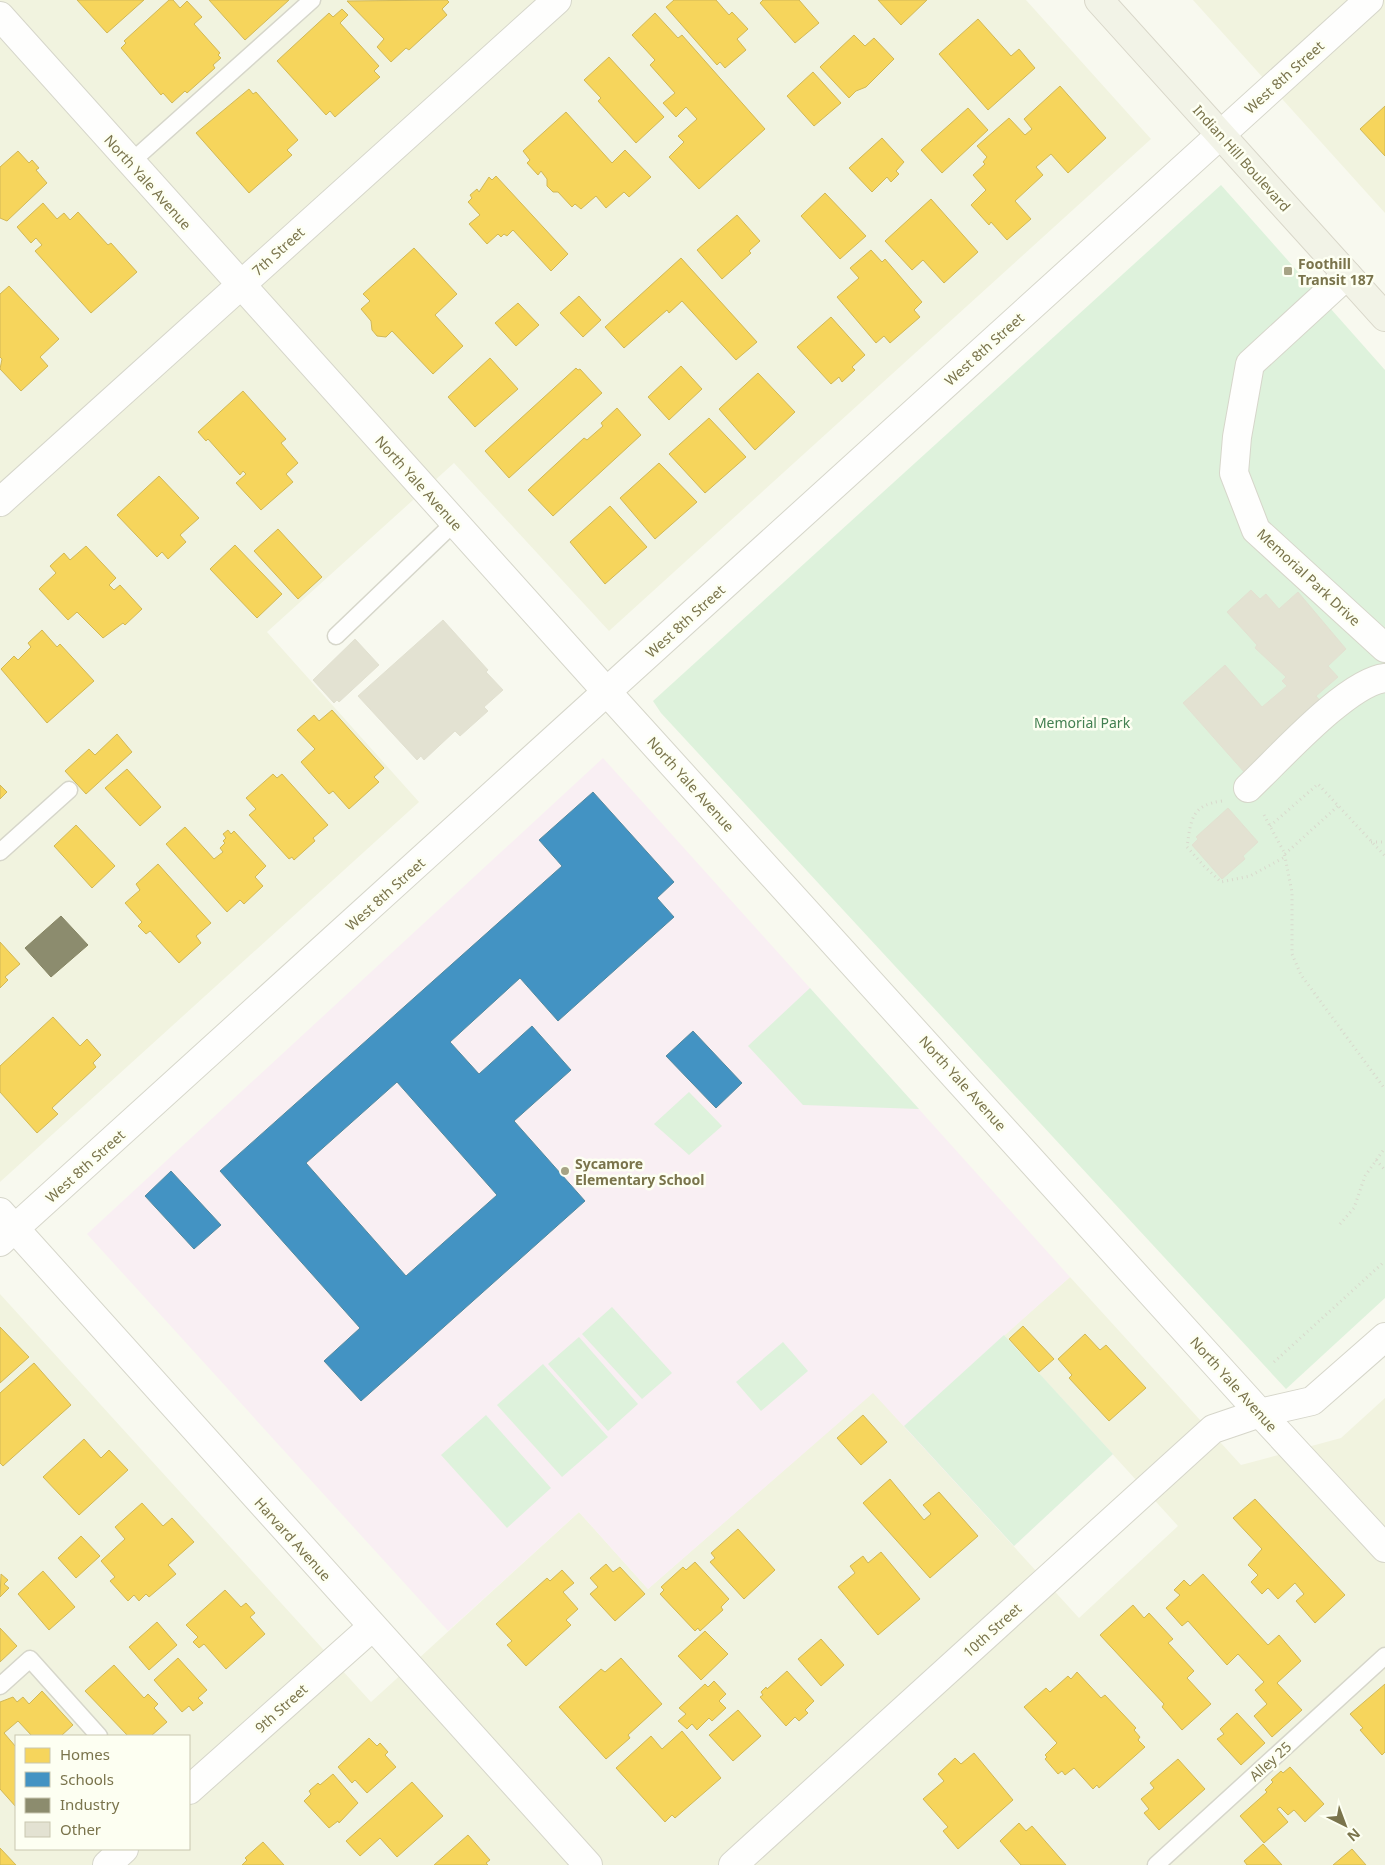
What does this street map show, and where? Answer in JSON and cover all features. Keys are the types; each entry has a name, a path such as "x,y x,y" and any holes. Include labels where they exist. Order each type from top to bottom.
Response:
{"main road":[{"name":"Indian Hill Boulevard","path":"1099,0 1385,317"}],"street":[{"name":"7th Street","path":"0,502 556,0"},
{"name":"West 8th Street","path":"5,1228 607,692 1369,0"},
{"name":"North Yale Avenue","path":"0,16 607,692 1260,1413 1385,1548"},
{"name":"Memorial Park Drive","path":"1347,275 1250,364 1237,437 1234,472 1256,530 1385,648"},
{"path":"1248,788 1340,701 1362,685 1385,678"},
{"name":"Harvard Avenue","path":"5,1228 588,1865"},
{"name":"10th Street","path":"734,1865 1213,1429 1260,1413 1312,1401 1385,1337"},
{"name":"9th Street","path":"190,1789 372,1627"},
{"path":"106,1865 123,1850"}],"lane":[{"path":"130,163 312,0"},
{"path":"336,636 455,522"},
{"path":"0,852 69,790"},
{"name":"Alley 25","path":"1156,1865 1385,1656"},
{"path":"0,1686 30,1659 98,1735"}],"path":[{"path":"1270,826 1318,784 1385,856"},
{"path":"1338,806 1285,856 1250,876 1221,882 1187,847 1192,817 1206,803 1226,800 1248,788 1285,856 1292,892 1292,954 1301,975 1385,1089"},
{"path":"1371,842 1385,842"},
{"path":"1340,1224 1354,1208 1365,1176 1385,1148"},
{"path":"1376,1160 1385,1170"},
{"path":"1274,1362 1385,1261"}],"shaded area":[{"path":"0,0 1026,0 1151,139 609,631 454,463 267,632 419,802 0,1182"},
{"path":"1193,0 1385,0 1385,213"},
{"name":"Sycamore Elementary School","path":"603,758 1070,1277 1004,1336 1113,1454 1014,1546 873,1393 648,1589 579,1512 448,1631 87,1234"},
{"path":"1070,1277 1241,1465 1341,1438 1385,1398 1385,1865 0,1865 0,1294 371,1702 579,1512 648,1589 873,1392 1079,1618 1178,1526 1004,1335"}],"green space":[{"name":"Memorial Park","path":"1221,185 1385,370 1385,1298 1286,1389 661,713 653,701"},
{"path":"810,988 919,1109 803,1105 748,1046"},
{"path":"689,1092 722,1126 689,1155 654,1124"},
{"path":"612,1307 672,1373 642,1399 582,1334"},
{"path":"1004,1335 1113,1454 1014,1546 904,1426"},
{"path":"579,1337 638,1404 608,1431 548,1364"},
{"path":"783,1342 808,1371 761,1411 736,1382"},
{"path":"543,1364 608,1437 562,1477 497,1405"},
{"path":"486,1415 551,1488 507,1528 441,1455"}],"building: Homes":[{"path":"77,0 144,0 107,33"},
{"path":"169,0 173,0 180,8 187,1 202,17 194,24 220,53 218,55 221,58 213,65 215,68 187,93 185,91 172,103 163,93 161,95 121,48 126,43 124,41"},
{"path":"209,0 289,0 245,40"},
{"path":"447,0 449,2 442,9 447,15 409,50 406,48 391,62 377,47 384,39 347,1"},
{"path":"674,0 716,0 729,15 732,12 748,29 737,39 746,50 725,68 720,62 717,65 666,7"},
{"path":"763,0 799,0 819,23 795,43 760,3"},
{"path":"878,0 927,0 901,25"},
{"path":"342,9 348,15 340,23 379,66 374,71 380,77 335,117 330,111 326,115 277,61 329,13 333,17"},
{"path":"655,13 678,38 682,35 765,129 699,189 669,157 684,142 678,136 697,119 686,107 676,117 663,103 675,93 650,65 655,60 632,35"},
{"path":"978,19 1011,56 1019,49 1035,68 988,110 939,54"},
{"path":"854,35 865,46 874,38 894,59 866,87 856,91 849,98 820,67"},
{"path":"609,57 664,117 636,143 598,101 601,98 584,80"},
{"path":"813,72 841,103 814,126 787,96"},
{"path":"1060,86 1106,138 1068,173 1051,154 1036,167 1043,175 1015,201 1031,219 1007,240 991,222 989,225 971,205 986,190 973,175 985,164 983,162 987,157 977,146 1009,118 1025,135 1032,129 1024,119"},
{"path":"249,89 253,94 256,92 298,140 287,150 292,155 249,193 196,133"},
{"path":"1385,106 1385,156 1360,129"},
{"path":"968,108 988,130 942,173 921,150"},
{"path":"566,112 612,163 625,150 651,177 629,197 624,192 606,208 596,196 581,209 575,204 572,207 558,192 553,192 547,186 547,179 541,171 538,175 527,163 530,160 523,151"},
{"path":"882,138 904,162 896,171 899,174 891,182 887,177 872,192 849,168"},
{"path":"18,151 29,163 32,160 39,168 36,170 47,183 7,221 0,218 0,167"},
{"path":"496,176 568,254 551,271 513,230 507,236 504,234 501,237 498,234 487,244 469,224 480,215 468,202 472,198 470,195 477,189 479,192 489,177 492,180"},
{"path":"825,193 866,236 840,259 801,216"},
{"path":"931,199 978,252 944,283 923,260 912,270 885,241"},
{"path":"43,203 57,219 64,213 70,220 78,212 108,245 111,243 137,272 91,313 35,251 42,245 36,238 31,243 17,227"},
{"path":"737,215 760,241 749,251 751,253 722,279 697,250"},
{"path":"414,248 457,294 435,315 463,346 433,374 392,331 386,337 377,336 372,330 371,321 361,309 370,301 363,294"},
{"path":"871,250 882,262 885,259 922,302 914,310 920,317 890,343 884,336 876,343 837,297 859,278 850,268"},
{"path":"681,258 757,342 736,360 682,301 669,313 667,310 624,348 605,327"},
{"path":"9,286 59,339 40,357 48,366 21,391 0,369 2,359 0,357 0,294"},
{"path":"579,296 601,320 583,337 560,313"},
{"path":"518,303 539,325 516,346 495,323"},
{"path":"831,317 865,355 852,367 855,370 842,382 839,377 831,384 797,347"},
{"path":"490,358 518,389 475,427 448,397"},
{"path":"681,366 702,389 669,420 648,397"},
{"path":"576,368 580,369 602,393 509,478 485,451"},
{"path":"758,373 795,412 755,450 719,409"},
{"path":"243,391 286,439 281,443 298,463 286,474 293,482 261,510 236,483 246,474 243,471 240,475 208,439 206,441 198,432"},
{"path":"617,408 641,435 553,516 528,490 584,438 587,440 603,426 601,423"},
{"path":"709,418 746,457 705,493 669,454"},
{"path":"659,463 697,502 655,539 620,498"},
{"path":"159,476 199,518 180,535 186,542 168,559 162,552 157,557 117,515"},
{"path":"610,506 647,547 605,584 570,542"},
{"path":"278,529 322,577 298,599 254,551"},
{"path":"235,545 282,594 257,618 210,569"},
{"path":"86,546 116,578 109,585 114,590 120,585 142,609 125,625 123,623 103,638 77,612 68,620 39,589 56,573 50,566 64,553 70,560"},
{"path":"42,630 57,647 60,644 94,681 47,723 1,669 14,656 18,660 31,647 28,643"},
{"path":"332,710 384,768 374,777 379,782 349,809 333,791 329,794 301,762 315,749 297,730 314,715 319,721"},
{"path":"117,734 132,752 86,794 65,771 89,749 95,755"},
{"path":"127,769 161,807 140,826 105,788"},
{"path":"273,774 277,778 282,774 328,825 313,838 315,841 294,860 292,857 289,859 249,815 256,809 246,798"},
{"path":"0,785 7,792 0,799"},
{"path":"76,825 115,866 92,888 54,846"},
{"path":"185,827 214,859 223,852 220,848 225,843 223,841 226,838 223,834 228,830 231,834 234,831 266,866 255,877 263,886 244,904 240,900 227,912 166,844"},
{"path":"158,864 211,923 196,936 201,943 179,963 150,931 146,934 138,926 142,922 125,903 140,890 136,884"},
{"path":"0,942 20,964 5,977 8,980 0,988"},
{"path":"53,1017 80,1046 87,1039 101,1055 93,1063 96,1067 52,1108 58,1114 37,1133 0,1092 0,1066"},
{"path":"1023,1326 1054,1359 1039,1372 1009,1339"},
{"path":"0,1327 29,1357 0,1383"},
{"path":"1085,1334 1100,1350 1106,1345 1146,1388 1109,1421 1069,1378 1072,1375 1058,1359"},
{"path":"34,1363 71,1405 3,1466 0,1463 0,1393"},
{"path":"863,1415 887,1442 861,1465 837,1438"},
{"path":"84,1439 101,1458 109,1450 128,1470 79,1515 43,1477"},
{"path":"890,1479 924,1520 931,1514 923,1505 939,1492 978,1536 930,1578 863,1503"},
{"path":"1255,1499 1345,1595 1315,1623 1296,1601 1304,1594 1295,1583 1278,1599 1268,1588 1262,1594 1251,1582 1258,1575 1248,1565 1262,1549 1233,1518"},
{"path":"142,1503 163,1526 172,1518 194,1542 168,1565 176,1574 149,1597 146,1594 139,1601 134,1595 128,1601 110,1581 115,1577 101,1561 125,1539 115,1527"},
{"path":"738,1529 775,1570 744,1599 710,1562 715,1558 711,1553"},
{"path":"81,1536 100,1556 76,1578 58,1558"},
{"path":"881,1552 920,1599 878,1635 838,1587 855,1573 850,1566 863,1556 868,1563"},
{"path":"695,1562 729,1599 721,1607 723,1610 700,1631 698,1628 695,1631 660,1594 664,1590 661,1587 683,1567 686,1570"},
{"path":"606,1564 613,1572 620,1567 645,1594 615,1621 590,1594 598,1587 590,1578"},
{"path":"562,1570 574,1583 563,1592 578,1609 566,1620 571,1625 526,1666 507,1645 512,1641 496,1624 547,1578 550,1581"},
{"path":"43,1571 75,1607 49,1630 18,1594"},
{"path":"1,1574 8,1580 4,1584 9,1588 0,1597"},
{"path":"1203,1574 1268,1645 1279,1635 1301,1661 1277,1683 1302,1710 1272,1737 1254,1716 1267,1704 1255,1690 1264,1682 1238,1654 1227,1665 1188,1621 1182,1626 1166,1608 1180,1595 1174,1590 1184,1580 1190,1586"},
{"path":"225,1590 241,1607 246,1603 255,1613 250,1617 265,1634 226,1669 204,1644 199,1648 193,1642 198,1637 186,1625"},
{"path":"1133,1605 1144,1618 1149,1613 1173,1639 1168,1643 1194,1671 1187,1678 1211,1704 1182,1730 1162,1707 1164,1704 1100,1635"},
{"path":"157,1622 177,1645 149,1670 129,1647"},
{"path":"0,1628 17,1646 0,1662"},
{"path":"705,1631 728,1654 701,1680 678,1656"},
{"path":"821,1639 844,1665 821,1686 798,1659"},
{"path":"178,1658 207,1690 198,1698 203,1703 193,1711 189,1706 182,1712 154,1680"},
{"path":"621,1658 662,1704 628,1735 630,1738 606,1759 559,1707 601,1669 605,1672"},
{"path":"114,1665 144,1698 148,1694 158,1704 154,1708 167,1722 152,1735 127,1735 85,1691"},
{"path":"787,1671 814,1701 805,1710 808,1713 799,1721 795,1717 786,1726 760,1697 763,1695 761,1692 766,1687 767,1689"},
{"path":"1077,1672 1101,1698 1105,1695 1136,1728 1134,1730 1140,1737 1138,1740 1145,1747 1099,1788 1097,1785 1093,1789 1074,1768 1065,1775 1062,1771 1058,1774 1045,1759 1047,1757 1045,1755 1057,1743 1024,1707 1046,1688 1050,1692 1068,1676 1071,1679"},
{"path":"714,1681 726,1694 719,1701 726,1708 712,1721 709,1718 697,1730 692,1724 687,1729 678,1721 686,1714 679,1708 705,1684 708,1687"},
{"path":"1385,1684 1385,1752 1382,1755 1360,1730 1363,1728 1350,1714"},
{"path":"42,1691 73,1725 62,1735 31,1735 18,1721 4,1733 15,1746 15,1806 0,1789 0,1702 13,1697 17,1702 23,1697 29,1704"},
{"path":"738,1710 761,1736 733,1761 709,1735"},
{"path":"1237,1713 1265,1743 1241,1765 1217,1739 1224,1734 1220,1729"},
{"path":"682,1731 721,1778 675,1818 672,1815 665,1822 616,1768 651,1736 662,1749"},
{"path":"369,1738 377,1746 380,1743 388,1752 385,1755 396,1767 367,1793 355,1780 352,1783 338,1767"},
{"path":"974,1753 1013,1800 958,1849 943,1831 948,1827 923,1799 944,1781 938,1774 955,1758 961,1764"},
{"path":"1178,1759 1205,1789 1159,1830 1144,1813 1149,1809 1141,1799 1154,1788 1150,1783"},
{"path":"1290,1767 1324,1804 1305,1822 1294,1810 1288,1815 1280,1807 1277,1809 1288,1822 1264,1843 1240,1816 1267,1792 1265,1790 1273,1782 1271,1780 1281,1771 1283,1773"},
{"path":"333,1774 358,1803 339,1823 338,1821 329,1828 304,1801 311,1794 309,1791"},
{"path":"412,1782 443,1816 397,1857 380,1838 360,1856 346,1841"},
{"path":"1019,1823 1026,1831 1032,1826 1066,1865 1021,1865 1000,1841"},
{"path":"468,1835 490,1860 486,1863 488,1865 434,1865"},
{"path":"263,1842 284,1865 242,1865 247,1860 245,1858"},
{"path":"1263,1844 1282,1865 1247,1865 1244,1861"},
{"path":"0,1848 16,1865 0,1865"},
{"path":"1352,1849 1366,1865 1333,1865"}],"building: Schools":[{"path":"593,792 674,882 657,898 674,917 558,1021 520,978 450,1042 479,1074 532,1026 571,1070 514,1121 585,1201 361,1401 324,1361 360,1328 220,1171 562,866 539,840","holes":["397,1082 497,1195 406,1276 306,1163"]},
{"path":"693,1031 742,1083 716,1108 666,1056"},
{"path":"171,1171 221,1225 194,1249 145,1196"}],"building: Industry":[{"path":"61,916 88,945 51,977 25,948"}],"building: Other":[{"path":"1251,590 1260,599 1266,594 1279,609 1298,592 1346,649 1328,666 1338,677 1316,696 1323,704 1245,773 1183,703 1225,665 1262,707 1287,686 1282,681 1286,677 1255,648 1257,645 1227,612"},
{"path":"443,620 488,670 486,672 503,690 484,707 488,711 460,736 455,731 424,760 421,756 417,760 358,696"},
{"path":"355,639 379,665 339,702 337,700 334,703 313,680"},
{"path":"1228,808 1258,842 1243,856 1245,859 1222,879 1192,845 1198,839 1196,837"}],"place":[{"name":"Foothill Transit 187","path":"1288,271"},
{"name":"Sycamore Elementary School","path":"565,1171"}]}
